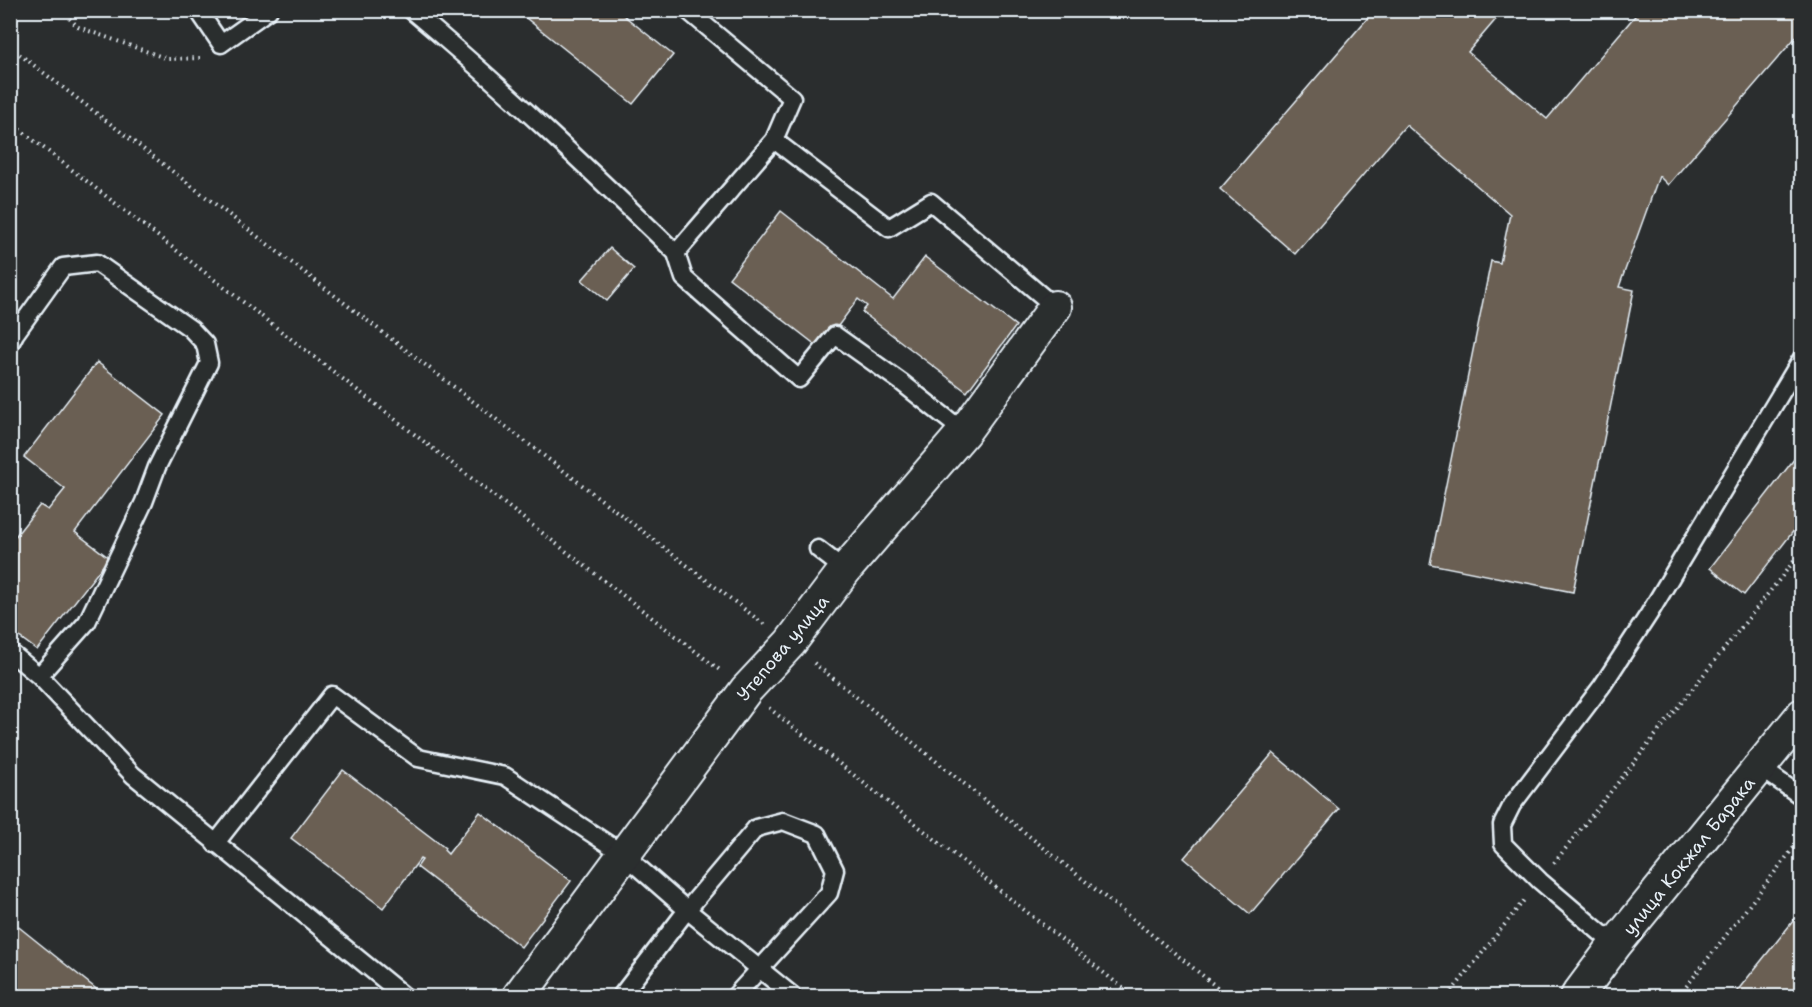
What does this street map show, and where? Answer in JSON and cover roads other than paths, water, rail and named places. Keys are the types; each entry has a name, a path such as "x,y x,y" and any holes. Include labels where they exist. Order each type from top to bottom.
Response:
{"street":[{"name":"Утепова улица","path":"519,996 746,690 790,643 845,570 964,432 1055,307"},
{"name":"улица Кокжал Барака","path":"1576,996 1802,715"}],"lane":[{"path":"198,10 221,44 269,10"},
{"path":"411,10 575,155 676,253 684,278 799,379 836,335 964,432"},
{"path":"676,253 774,140 792,98 687,10"},
{"path":"774,140 889,228 931,202 1055,307"},
{"path":"10,344 63,267 97,263 191,328 205,344 209,363 157,468 144,502 87,622 39,676"},
{"path":"1615,945 1540,881 1503,844 1502,825 1512,806 1602,686 1649,614 1802,358"},
{"path":"818,549 845,570"},
{"path":"10,652 39,676 133,775 404,996"},
{"path":"215,844 332,695 418,758 505,776 623,854 687,910 793,996"},
{"path":"1761,768 1802,797"},
{"path":"621,996 687,910 756,828 783,821 817,834 835,870 829,893 735,996"}]}
